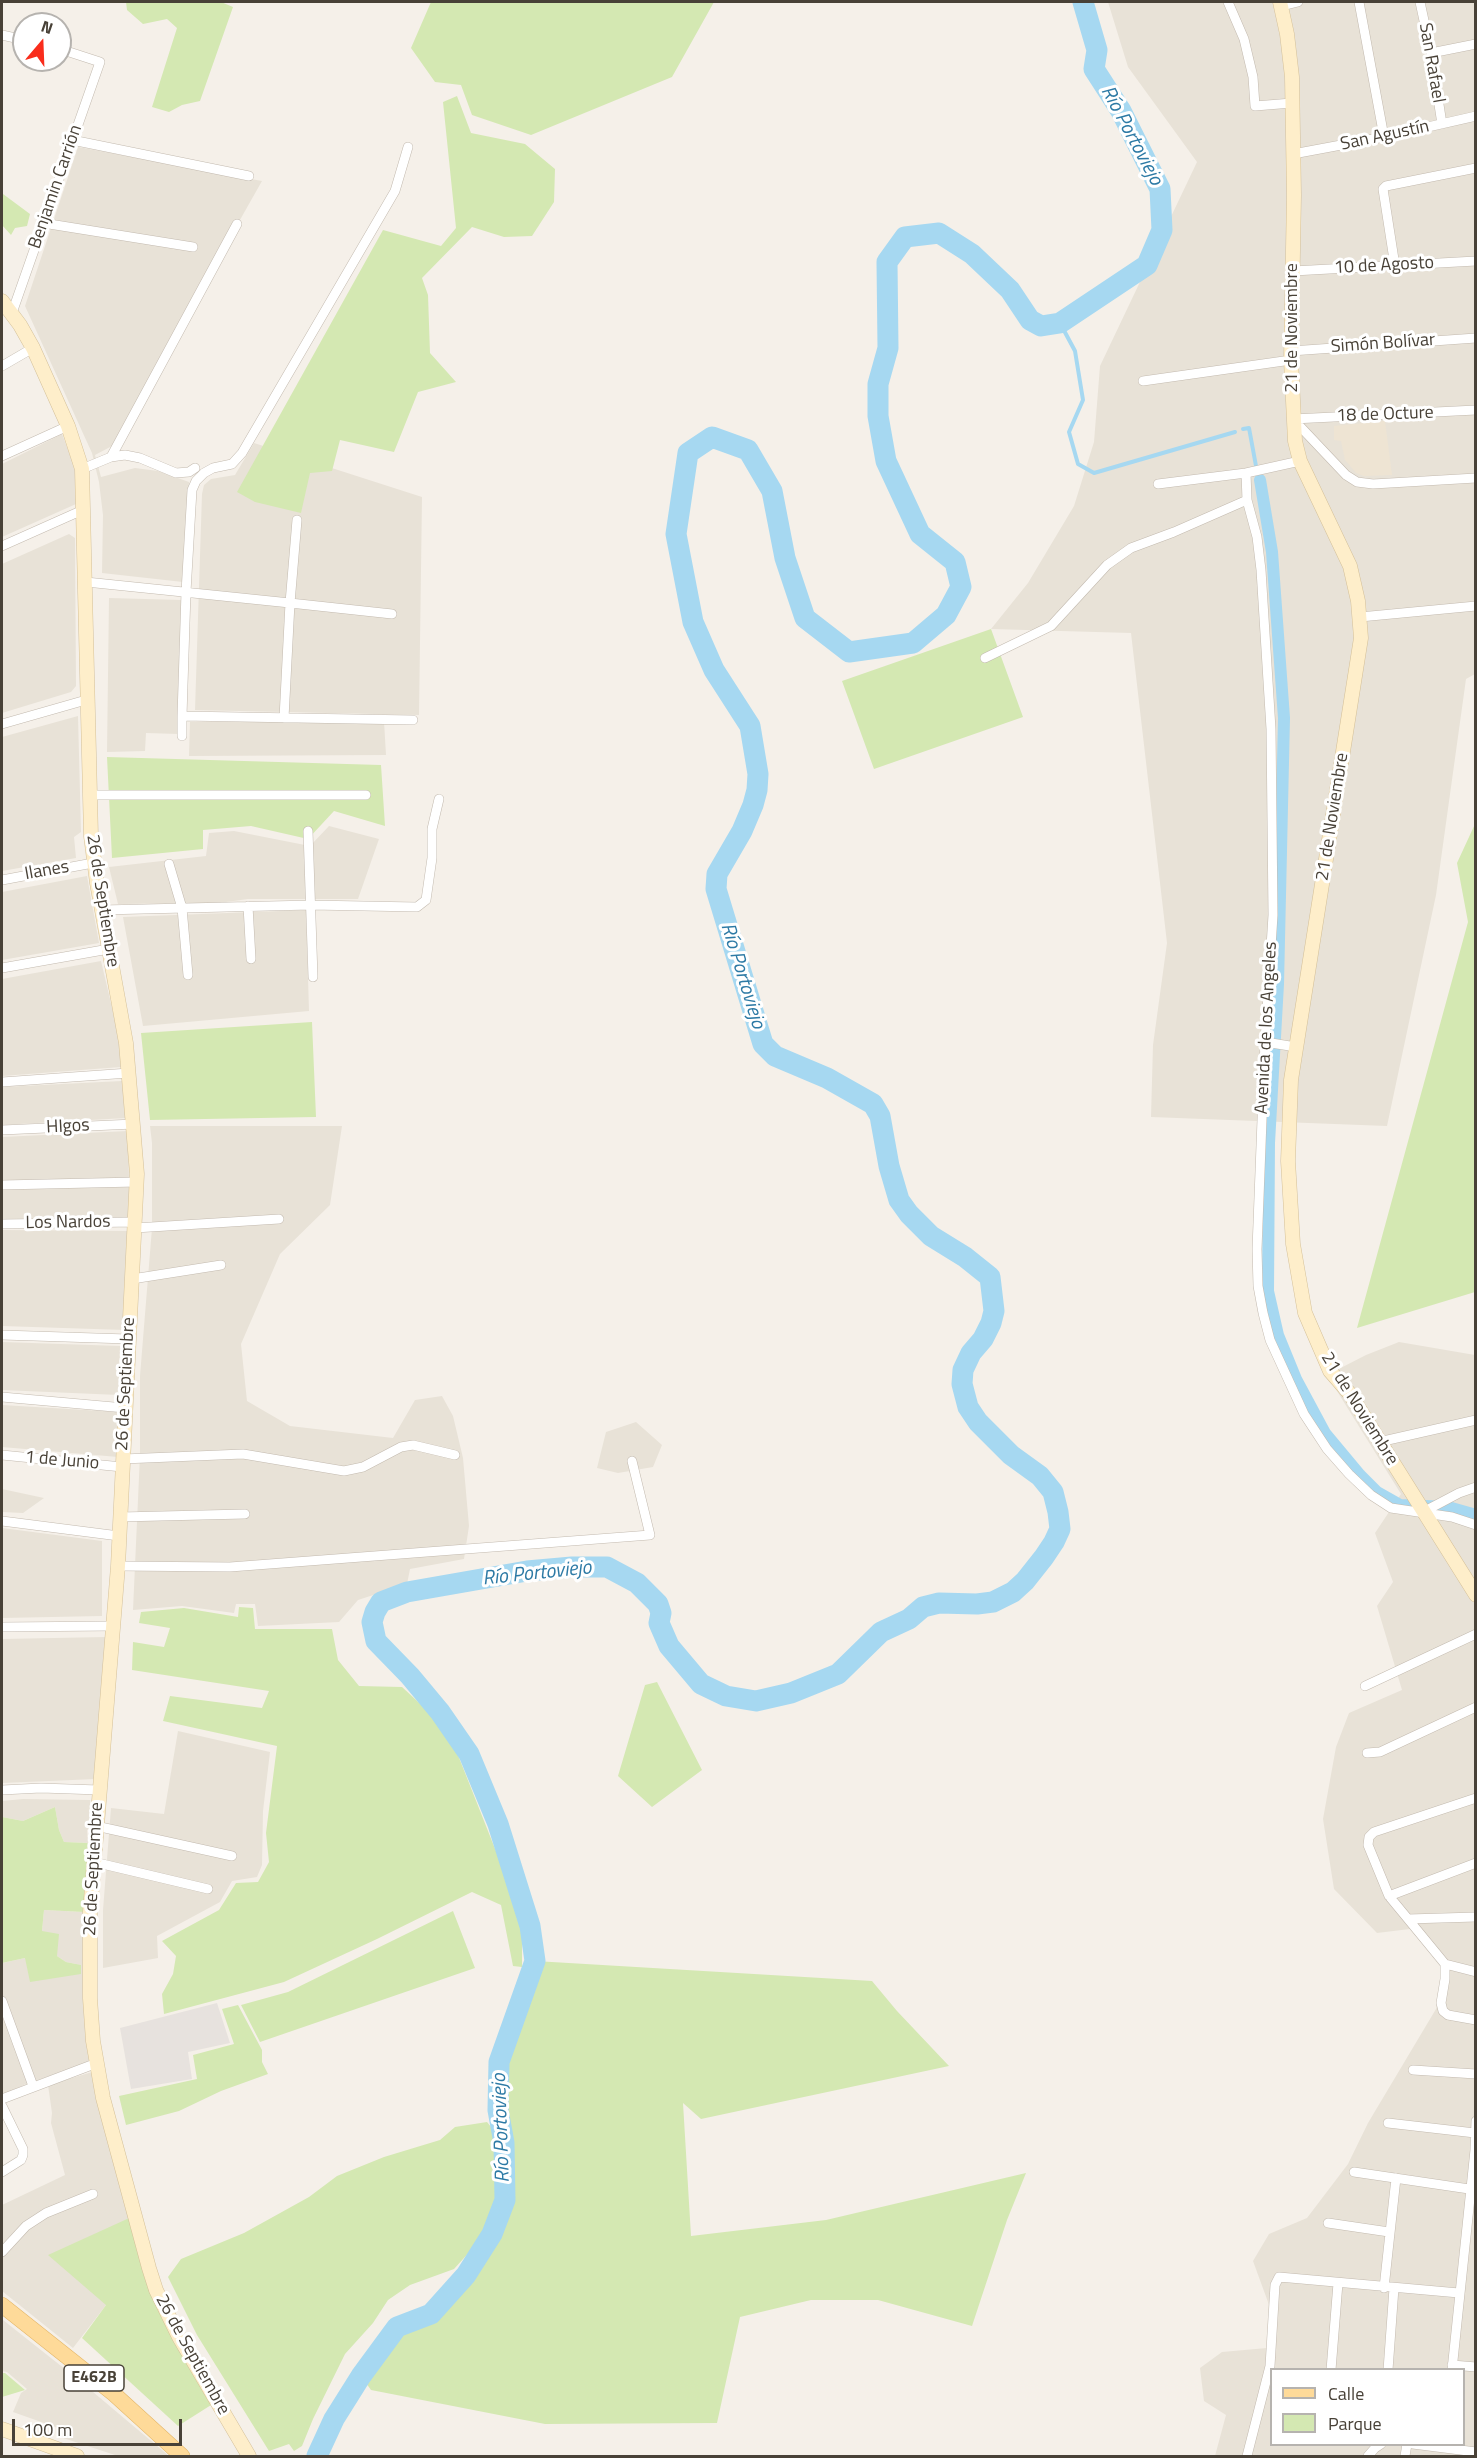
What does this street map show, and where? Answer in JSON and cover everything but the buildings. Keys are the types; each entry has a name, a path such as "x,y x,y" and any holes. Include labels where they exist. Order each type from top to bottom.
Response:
{"main road":[{"name":"E462B","path":"2,2305 114,2394 173,2453"}],"street":[{"path":"1227,2 1244,39 1253,77 1255,106 1292,103"},
{"path":"1281,4 1298,2"},
{"path":"1359,2 1384,137"},
{"name":"San Rafael","path":"1420,2 1431,52 1442,124"},
{"name":"21 de Noviembre","path":"1281,4 1291,60 1292,356 1295,441 1300,461 1348,560 1354,579 1360,617 1357,671 1289,1046 1288,1161 1293,1244 1301,1295 1310,1326 1330,1371 1350,1394 1476,1595"},
{"path":"1431,52 1476,44"},
{"name":"Benjamin Carrión","path":"12,313 100,62 72,53"},
{"name":"San Agustín","path":"1293,154 1476,117"},
{"path":"72,140 249,176"},
{"path":"182,735 186,592 192,490 196,481 204,473 213,468 232,464 242,453 395,191 408,147"},
{"path":"1395,266 1383,189 1386,186 1476,168"},
{"path":"43,223 193,247"},
{"path":"111,457 237,224"},
{"name":"10 de Agosto","path":"1293,272 1476,261"},
{"name":"26 de Septiembre","path":"2,301 33,348 68,426 82,469 85,509 86,700 93,863 126,1043 134,1124 137,1182 118,1566 96,1826 89,1959 97,2063 121,2166 156,2290 179,2337 249,2457"},
{"name":"Simón Bolívar","path":"1143,381 1292,356 1476,338"},
{"path":"2,366 33,348"},
{"name":"18 de Octure","path":"1293,418 1476,410"},
{"path":"1293,418 1346,475 1357,482 1373,484 1476,478"},
{"path":"2,456 68,426"},
{"path":"82,469 111,457 125,455 140,458 176,473 189,472 195,468"},
{"path":"1158,484 1246,473 1300,461"},
{"name":"Avenida de los Angeles","path":"1246,473 1247,500 1262,570 1270,679 1273,915 1258,1286 1270,1340 1304,1414 1327,1449 1348,1474 1371,1495 1391,1508 1452,1517 1476,1526"},
{"path":"985,658 1051,626 1107,565 1131,548 1247,500"},
{"path":"2,546 85,509"},
{"path":"284,718 297,520"},
{"path":"86,582 392,614"},
{"path":"1360,617 1476,606"},
{"path":"2,724 86,700"},
{"path":"182,716 412,720"},
{"path":"90,795 366,795"},
{"path":"102,910 311,905 417,907 426,900 432,858 432,829 440,799"},
{"path":"309,831 313,977"},
{"name":"Ilanes","path":"2,880 93,863"},
{"path":"169,864 182,908 188,975"},
{"path":"248,906 251,959"},
{"path":"2,968 109,949"},
{"path":"1269,1043 1289,1046"},
{"path":"2,1082 129,1072"},
{"name":"HIgos","path":"2,1130 134,1124"},
{"path":"2,1185 137,1182"},
{"name":"Los Nardos","path":"2,1224 135,1225 279,1219"},
{"path":"132,1279 221,1265"},
{"path":"2,1335 128,1339"},
{"path":"2,1397 125,1408"},
{"path":"1379,1442 1476,1420"},
{"name":"1 de Junio","path":"2,1455 122,1463 243,1454 344,1471 363,1467 401,1447 413,1445 455,1455"},
{"path":"118,1566 231,1567 650,1535 632,1461"},
{"path":"1424,1512 1459,1493 1476,1487"},
{"path":"120,1517 245,1514"},
{"path":"2,1521 119,1536"},
{"path":"2,1627 113,1626"},
{"path":"1365,1686 1476,1634"},
{"path":"1367,1753 1380,1752 1476,1707"},
{"path":"2,1790 41,1788 99,1790"},
{"path":"1476,1798 1374,1832 1369,1837 1368,1845 1389,1896 1446,1964 1476,1972"},
{"path":"96,1826 232,1856"},
{"path":"94,1862 208,1889"},
{"path":"1389,1896 1476,1863"},
{"path":"1408,1919 1476,1917"},
{"path":"1446,1964 1446,1979 1441,2003 1443,2011 1448,2015 1476,2020"},
{"path":"2,2001 33,2086"},
{"path":"2,2098 97,2063"},
{"path":"1413,2070 1476,2074"},
{"path":"2,2106 23,2149 21,2160 2,2172"},
{"path":"1476,2121 1473,2190 1452,2367 1476,2367"},
{"path":"1389,2123 1475,2133"},
{"path":"1354,2172 1473,2190"},
{"path":"1384,2288 1396,2178"},
{"path":"2,2252 26,2226 46,2213 93,2194"},
{"path":"1328,2223 1389,2232"},
{"path":"1247,2457 1270,2366 1275,2285 1279,2277 1459,2293"},
{"path":"1331,2368 1338,2283"},
{"path":"1388,2368 1395,2288"},
{"path":"2,2432 54,2453 77,2457"},
{"path":"1368,2457 1379,2446"},
{"path":"1422,2446 1476,2452"}],"shaded area":[{"path":"1108,2 1475,2 1475,674 1466,679 1436,895 1387,1126 1151,1117 1153,1045 1167,943 1131,633 991,629 1028,583 1074,506 1094,442 1100,366 1197,162 1128,67"},
{"path":"78,147 262,181 112,446 95,455 101,477 135,468 158,471 189,482 183,582 102,573 103,515 99,482 92,453 25,306"},
{"path":"1385,421 1392,475 1364,476 1356,473 1345,460 1341,441 1334,440 1334,426"},
{"path":"62,434 75,468 76,504 2,537 2,464"},
{"path":"254,443 422,497 419,715 195,710 202,494 204,485 211,479 235,475"},
{"path":"69,534 75,538 76,686 71,692 2,713 2,564"},
{"path":"109,598 182,600 178,734 146,733 145,751 107,752"},
{"path":"78,716 81,832 74,837 76,858 2,871 2,737"},
{"path":"384,721 386,755 189,756 190,722"},
{"path":"329,826 379,839 358,899 248,899 219,903 118,904 109,867 206,856 209,833 234,831 310,846"},
{"path":"87,876 99,943 2,960 2,892"},
{"path":"306,910 309,1011 143,1026 123,917"},
{"path":"101,961 119,1037 121,1067 2,1076 2,979"},
{"path":"122,1081 126,1118 2,1125 2,1087"},
{"path":"150,1126 342,1126 330,1205 280,1254 241,1344 247,1401 290,1426 393,1438 415,1400 442,1396 453,1416 463,1458 469,1526 464,1559 410,1569 407,1584 358,1600 339,1622 258,1626 255,1604 236,1604 234,1613 182,1606 133,1610 140,1455 140,1376 152,1228"},
{"path":"128,1131 129,1179 2,1182 2,1137"},
{"path":"132,1184 131,1217 2,1219 2,1189"},
{"path":"2,1230 131,1231 125,1330 2,1326"},
{"path":"2,1342 120,1346 119,1395 2,1390"},
{"path":"1399,1342 1475,1355 1475,2456 1215,2456 1226,2415 1204,2401 1200,2368 1222,2352 1267,2348 1272,2313 1253,2261 1269,2234 1307,2218 1348,2164 1368,2123 1436,2009 1447,1961 1418,1928 1377,1933 1334,1889 1323,1819 1336,1747 1349,1713 1402,1690 1377,1606 1393,1582 1375,1533 1401,1494 1327,1375 1366,1355"},
{"path":"2,1405 119,1412 118,1457 2,1447"},
{"path":"636,1422 662,1445 653,1467 618,1473 597,1468 606,1432"},
{"path":"2,1489 44,1498 23,1513 2,1512"},
{"path":"2,1528 102,1541 102,1616 2,1618"},
{"path":"106,1637 96,1779 2,1783 2,1639"},
{"path":"178,1731 270,1752 263,1811 262,1865 257,1877 232,1881 220,1902 157,1936 158,1958 103,1968 103,1910 111,1808 164,1814"},
{"path":"90,1800 88,1843 64,1842 59,1830 55,1807 23,1821 2,1817 2,1801"},
{"path":"44,1910 84,1912 90,2059 86,2063 2,2095 2,1963 25,1958 81,1965 66,1962 57,1956 42,1931"},
{"path":"217,2003 230,2043 188,2052 192,2079 131,2089 120,2028"},
{"path":"99,2070 138,2214 106,2305 73,2348 2,2291 2,2205 65,2175 51,2123 48,2085"},
{"path":"3,2320 169,2456 118,2456 57,2436 58,2428 13,2412 21,2393 27,2389 7,2372 2,2371"}],"green space":[{"path":"126,2 221,2 233,7 200,101 182,105 169,112 152,107 177,28 167,19 143,24 127,10"},
{"path":"431,2 714,2 672,77 531,135 472,115 461,85 435,82 411,48"},
{"path":"457,96 471,133 525,144 555,169 554,202 532,236 504,237 472,227 422,278 428,295 430,353 456,382 418,392 394,452 340,440 332,471 310,473 301,513 255,502 237,492 383,230 441,246 456,228 443,102"},
{"path":"3,194 30,214 27,226 15,228 11,235 2,225"},
{"path":"991,629 1023,717 874,769 842,681"},
{"path":"107,757 381,765 385,826 334,811 308,839 251,826 203,830 203,849 112,858"},
{"path":"1475,824 1475,1292 1357,1328 1468,922 1457,863"},
{"path":"312,1022 316,1117 150,1120 141,1033"},
{"path":"239,1607 253,1608 255,1629 332,1629 338,1660 359,1686 402,1687 428,1711 456,1750 503,1869 522,1922 522,1967 513,1966 501,1905 472,1892 284,1982 164,2014 162,1994 173,1974 176,1956 162,1941 219,1910 236,1883 258,1882 269,1862 266,1833 277,1746 163,1721 170,1696 262,1708 269,1691 132,1670 133,1642 164,1647 170,1628 139,1623 141,1612 184,1608 238,1617"},
{"path":"657,1682 702,1770 652,1807 618,1776 645,1685"},
{"path":"55,1807 59,1830 64,1842 88,1843 84,1912 44,1910 42,1931 59,1934 57,1956 66,1962 81,1965 81,1974 30,1982 25,1958 2,1963 2,1817 23,1821"},
{"path":"453,1911 475,1968 260,2042 241,2005 288,1992"},
{"path":"535,1961 872,1981 949,2066 701,2119 683,2103 691,2236 826,2220 1026,2173 1007,2220 972,2326 878,2300 811,2300 740,2317 717,2423 545,2424 371,2390 361,2376 397,2327 431,2314 461,2281 492,2234 505,2199 504,2143 499,2086 515,2018"},
{"path":"238,2005 262,2050 262,2062 268,2074 221,2091 179,2111 126,2125 119,2096 197,2079 193,2055 234,2044 222,2009"},
{"path":"487,2122 496,2133 499,2194 483,2237 454,2269 410,2285 388,2300 373,2323 345,2354 302,2446 294,2451 289,2444 269,2451 197,2335 168,2277 181,2259 244,2233 309,2197 337,2176 384,2157 440,2140 455,2127"},
{"path":"138,2214 164,2298 219,2400 178,2426 82,2338 106,2305 48,2255"},
{"path":"2,2373 5,2373 25,2390 2,2397"}],"waterway":[{"name":"Río Portoviejo","path":"317,2456 334,2419 361,2376 397,2327 431,2314 466,2275 492,2234 505,2200 504,2143 498,2110 499,2062 535,1961 530,1926 498,1824 469,1754 440,1712 410,1676 376,1641 372,1622 381,1602 407,1592 527,1571 607,1567 637,1583 658,1604 661,1613 659,1623 669,1646 701,1684 726,1696 756,1701 791,1693 838,1674 881,1632 909,1619 923,1607 939,1603 993,1602 1013,1592 1044,1557 1060,1529 1053,1492 1040,1476 1011,1455 978,1422 968,1407 962,1384 963,1370 971,1353 983,1339 991,1323 994,1311 990,1277 965,1257 931,1236 909,1214 899,1200 889,1166 880,1116 873,1104 827,1078 775,1056 763,1044 716,889 717,874 742,831 757,790 758,774 750,726 714,670 693,622 676,534 688,453 712,437 748,450 772,491 785,558 805,618 849,652 913,643 946,615 961,587 955,562 920,534 886,461 878,416 878,384 888,348 887,262 905,237 939,233 972,254 1010,290 1030,320 1041,326 1060,323 1147,265 1162,230 1160,189 1121,111 1094,69 1097,50 1083,2"},
{"path":"1060,323 1075,351 1083,400 1069,432 1078,464 1094,473 1235,432"},
{"path":"1243,429 1249,428 1256,466"},
{"path":"1260,480 1272,552 1284,718 1278,984 1269,1143 1268,1291 1278,1335 1296,1379 1325,1433 1360,1475 1377,1492 1400,1505 1448,1507 1476,1515"}]}
